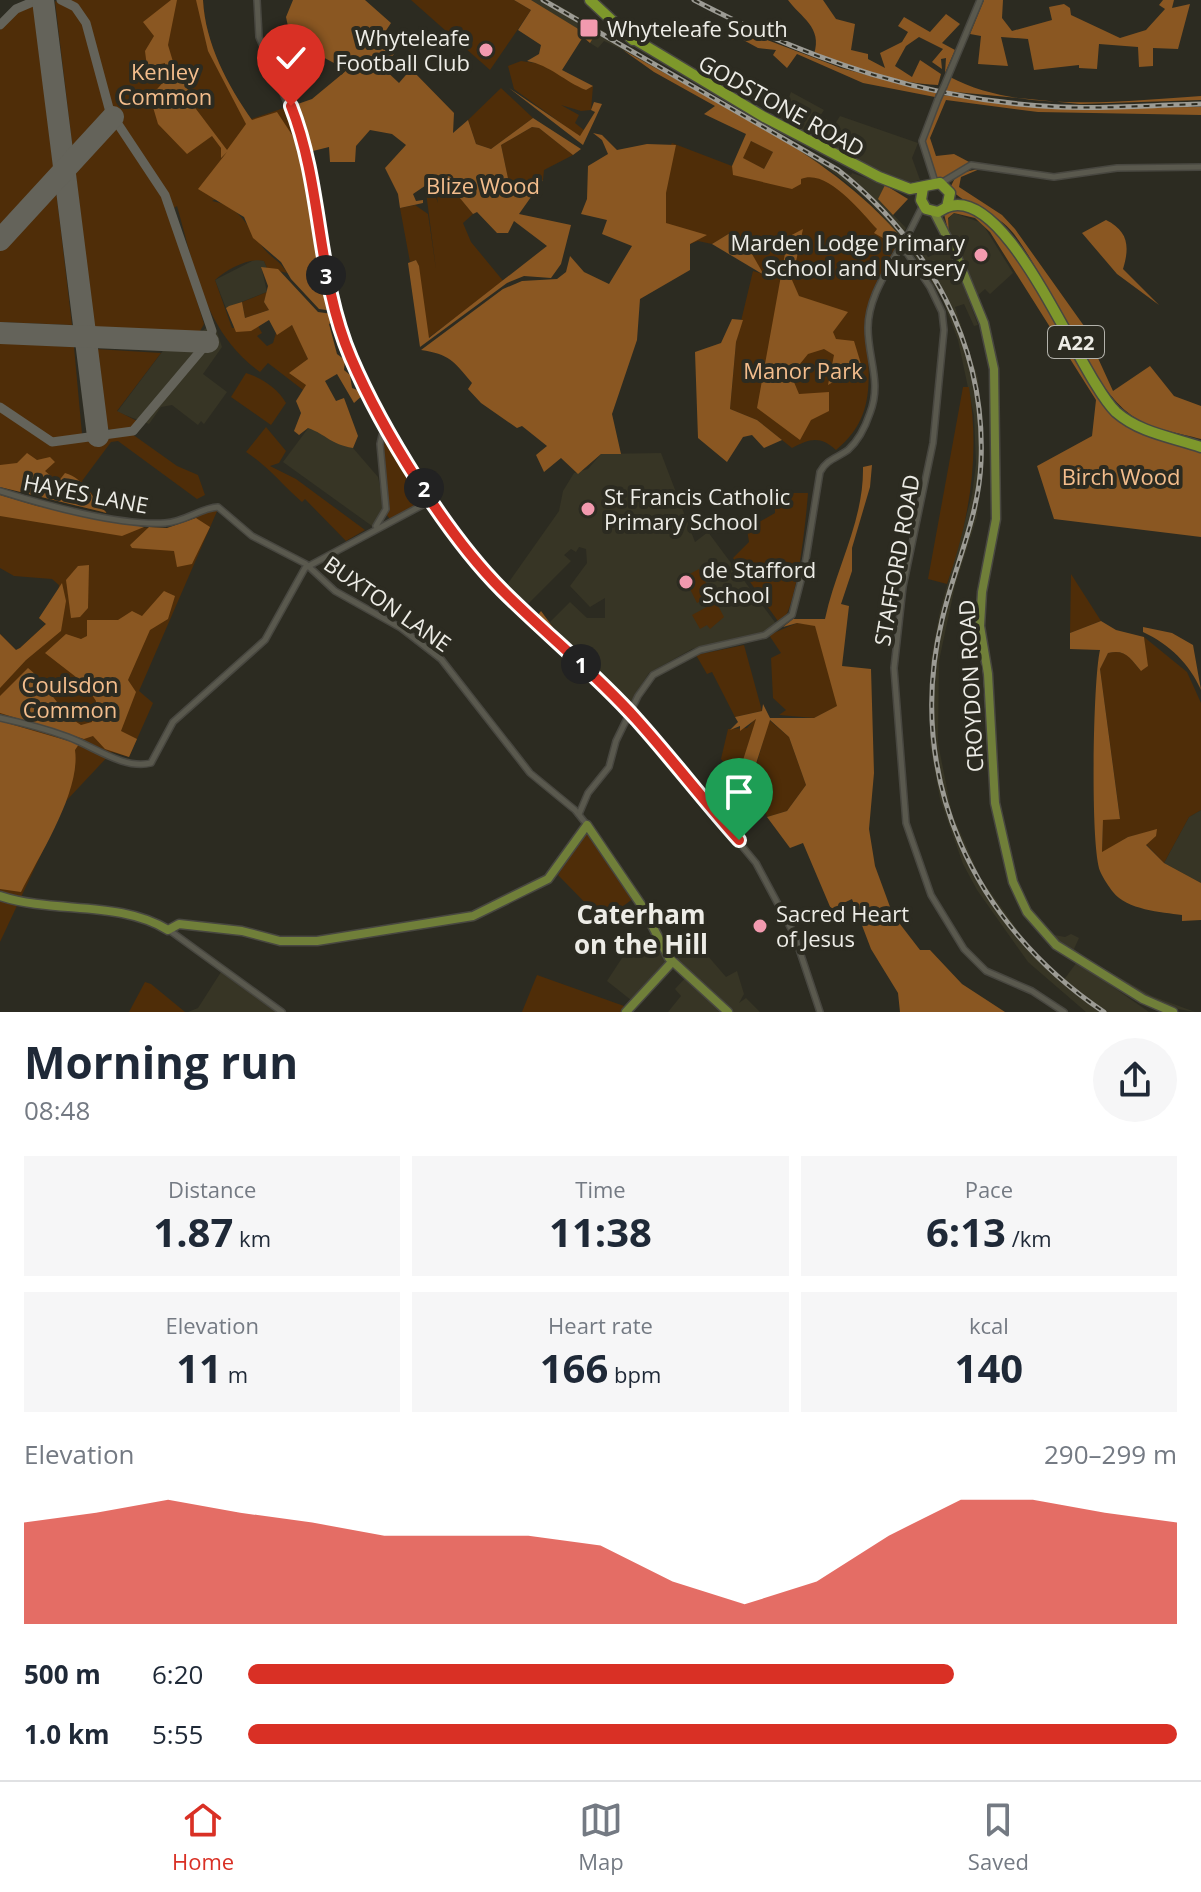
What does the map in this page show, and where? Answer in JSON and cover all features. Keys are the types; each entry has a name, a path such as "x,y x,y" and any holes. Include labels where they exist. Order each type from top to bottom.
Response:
{"highway":[{"name":"GODSTONE ROAD","path":"590,0 629,36 672,67 932,210"},
{"name":"GODSTONE ROAD","path":"883,181 906,189 938,184"},
{"path":"932,210 938,184"},
{"path":"932,210 938,184"},
{"name":"A22","path":"938,184 990,215 1014,237 1100,383 1120,409 1149,426 1201,445"},
{"name":"A22","path":"932,210 958,205 975,211 1005,233 1095,385 1117,413 1143,429 1201,445"}],"main road":[{"name":"CROYDON ROAD","path":"932,210 984,325 996,386 996,519 980,615 988,674 995,803 1007,858 1020,900 1040,930 1066,953 1157,1010 1173,1012"},
{"path":"0,896 36,904 141,917 168,930 179,924 305,942 473,916 548,879 587,825 642,906 672,962 728,1012"},
{"path":"626,1012 672,962"}],"street":[{"path":"257,0 259,37 305,145 335,314 355,368 385,423 432,500 500,588 630,714 756,863 794,934 820,1012"},
{"path":"980,0 922,141 938,184 963,167 979,165 1054,177 1117,168 1201,167"},
{"path":"579,814 588,793 609,767 630,714 650,678 700,650 765,635 792,615 805,565 820,472 828,461 854,444 871,411 876,371 869,336 870,311 879,284 909,233 932,210"},
{"name":"STAFFORD ROAD","path":"901,247 930,287 942,312 944,330 933,443 903,587 894,668 906,823 931,895 964,949 986,971 1032,991 1064,1012"},
{"path":"373,529 384,516 382,435 385,423"},
{"path":"382,435 389,430"},
{"name":"HAYES LANE","path":"0,491 141,523 182,521 211,507"},
{"path":"0,718 58,733 107,755 143,765 151,763 173,722 265,640 308,566 432,500"},
{"name":"BUXTON LANE","path":"211,507 218,507 252,536 308,566 335,591 401,628 451,668 469,698 495,725 530,773 579,814 587,825"},
{"path":"384,516 390,522"},
{"path":"168,930 282,1012"}],"shaded area":[{"path":"531,0 549,0 607,33 615,34 613,38 851,175 885,185 878,199 906,228 901,237 866,198 830,170 623,50 604,41 598,48 590,43 592,38"},
{"path":"791,92 824,110 820,116 835,124 840,116 918,143 912,158 920,180 904,184 779,123"},
{"name":"Marden Lodge Primary School and Nursery","path":"954,213 982,223 1013,273 990,294 985,289 976,297 949,234 948,219"},
{"path":"912,234 928,257 949,248 978,325 974,326 964,304 955,307 978,378 983,451 977,517 955,586 939,661 938,743 952,814 981,879 1040,961 1063,981 1077,962 1149,1012 1086,1012 1028,962 977,890 963,864 940,799 930,744 931,659 940,611 972,495 976,464 974,416 958,340 942,298 907,244"},
{"path":"256,259 264,261 267,268 262,270 267,292 226,308 215,280"},
{"path":"214,323 222,347 203,374 227,392 204,424 201,421 198,425 172,405 161,407 149,424 117,412 177,332 199,333"},
{"path":"321,411 378,477 384,507 381,517 372,526 283,462"},
{"name":"de Stafford School","path":"661,453 695,542 708,532 777,625 759,635 692,649 649,673 631,701 625,701 589,662 569,648 550,622 570,602 587,618 605,618 605,598 590,607 570,586 587,563 586,549 579,547 576,552 571,549 564,555 571,561 528,604 530,614 504,589 559,511 563,491 574,473 588,469 601,454"},
{"path":"1201,810 1201,883 1164,863 1189,817"},
{"path":"1049,934 1065,937 1071,934 1079,938 1074,949 1087,959 1152,996 1195,1012 1154,1005 1059,945"},
{"path":"654,940 668,963 631,1000 607,981 624,955"},
{"path":"694,940 726,977 737,971 744,994 739,1003 746,998 760,1012 668,1012 681,996 675,989 690,973 669,952"},
{"path":"221,972 277,1012 188,1012 198,1008"}],"green space":[{"name":"Kenley Common","path":"67,0 203,0 208,32 219,63 251,119 287,107 304,153 212,201 238,214 287,273 267,268 264,261 258,260 231,269 215,280 232,328 257,324 262,333 257,336 267,346 273,343 276,333 292,325 308,359 303,366 306,385 303,390 268,363 260,372 226,338 204,297 177,206 174,208 113,110 87,21"},
{"path":"171,0 177,0 168,45 174,65 165,73 165,63 147,67 145,51 154,36 143,22"},
{"path":"196,0 203,0 208,32 219,63 252,120 277,112 304,153 327,310 319,309 291,279 281,262 253,238 244,217 198,189 227,152 221,158 221,148 212,136 187,154 158,124 150,97 175,69 181,74 196,109 227,150 246,124 208,51"},
{"name":"Blize Wood","path":"293,0 365,0 391,23 385,32 397,41 394,47 396,52 382,67 399,83 411,69 454,113 453,133 468,120 476,144 491,149 533,118 581,149 573,155 539,128 532,127 501,145 509,183 518,179 530,190 543,180 519,214 571,225 561,264 551,278 524,276 507,283 420,347 408,263 416,260 419,266 429,338 547,246 514,221 508,233 497,233 477,212 473,214 441,175 413,194 416,201 423,200 423,203 400,208 398,194 385,168 406,145 392,134 370,130 356,146 355,162 330,162 329,147 309,152 292,106 312,99 347,70 291,40 286,17"},
{"name":"Whyteleafe Football Club","path":"411,0 514,0 531,10 490,70"},
{"path":"514,0 531,0 593,38 590,43 583,37 562,70 593,86 586,90 543,66 527,61 539,54 541,45 518,30 531,10"},
{"path":"788,0 823,0 836,19 855,24 851,50 868,54 868,59 885,68 880,53 902,42 908,32 898,26 904,17 930,32 946,14 960,24 942,43 955,50 945,73 946,58 941,59 942,69 932,62 943,49 919,37 906,46 895,66 912,77 920,60 941,74 938,85 875,74 814,54 813,30"},
{"path":"984,0 1003,0 1002,18 1012,31 1052,20 1049,7 1064,4 1070,8 1071,15 1120,38 1146,30 1165,9 1159,5 1163,0 1174,0 1172,8 1190,4 1178,49 1153,48 1153,66 1139,67 1138,47 1099,44 1097,69 1079,68 1079,65 1034,70 1028,39 1001,37 1008,66 978,64 981,36 970,34"},
{"path":"55,1 71,7 82,22 109,115 167,203 204,324 199,333 94,327"},
{"path":"34,4 72,325 0,322 0,30 17,11"},
{"path":"741,30 841,68 936,93 935,97 863,83 797,54 787,68 773,55 776,50 758,48 736,36"},
{"path":"623,50 771,132 806,155 872,207 901,237 898,242 892,243 874,233 877,229 853,203 822,180 811,177 801,179 801,184 792,189 733,175 732,166 746,134 704,114 715,106 654,72","holes":["751,141 773,152 764,169 743,158"]},
{"path":"521,61 542,64 586,90 593,86 591,110 581,111 561,105 579,115 575,123 585,131 580,137 514,89 508,66"},
{"path":"950,77 977,89 1027,99 945,91"},
{"path":"501,88 533,118 491,149 476,144 468,120"},
{"path":"509,88 580,136 595,112 591,110 594,102 602,104 583,145"},
{"path":"942,95 1040,108 1201,107 1201,115 1038,112 946,100 930,138 936,156 954,154 971,163 947,178 937,179 923,141"},
{"path":"1201,96 1201,100 1080,104 1050,101 1106,102"},
{"path":"532,127 539,128 573,155 544,170 543,180 530,190 509,184 501,145"},
{"path":"593,133 602,135 617,150 647,144 676,145 666,193 666,223 707,235 690,244 690,270 640,299 637,340 612,414 621,454 601,454 578,474 561,458 544,472 536,455 547,446 522,426 517,428 481,403 468,389 472,383 450,360 421,350 503,289 522,281 557,279 566,272 570,256 584,272 609,284 632,246 602,234 607,220 581,214 587,199 588,166 608,154 602,140"},
{"path":"751,141 773,152 764,169 742,158"},
{"name":"Manor Park","path":"672,143 732,166 766,172 789,157 842,187 896,247 869,303 869,381 862,417 852,434 836,450 820,440 804,442 792,448 757,420 730,409 736,342 753,271 763,274 730,233 712,244 698,241 682,247 658,234 664,158"},
{"path":"982,168 961,177 959,187 1002,215 1015,229 1094,340 1092,345 1113,391 1150,366 1174,396 1201,406 1201,439 1147,424 1115,400 1084,356 1014,234 999,220 950,188 957,174"},
{"path":"441,174 473,214 463,223 471,242 504,282 428,338 416,260 410,262 400,208 415,205 428,214 436,269 426,192 433,189 438,203 435,187 426,184"},
{"path":"885,185 908,199 893,215 878,199"},
{"name":"Birch Wood","path":"960,208 987,221 1013,251 1106,408 1114,415 1201,451 1201,537 1054,519 1037,466 1092,436 1096,400 990,232 975,218 954,213 948,218 949,234 944,214 949,209"},
{"path":"1106,220 1123,234 1126,253 1123,269 1159,305 1117,274 1082,233"},
{"path":"803,229 792,280 799,296 848,312 833,332 836,339 854,341 861,364 842,366 838,379 828,385 834,355 824,349 808,354 791,375 799,394 829,392 829,411 811,420 800,440 757,408 788,237"},
{"path":"730,233 752,254 764,275 712,244"},
{"path":"261,267 278,269 318,312 332,314 333,321 329,324 337,354 345,360 344,370 350,375 352,388 365,393 354,403 337,374 325,381 336,401 344,398 358,436 353,448 308,428 299,435 294,431 301,413 296,401 306,385 289,373 308,359 292,325 277,335 269,320 251,331 236,332 226,308 229,306 242,302 245,318 269,310 264,302 268,286"},
{"path":"267,292 264,302 269,310 245,318 242,302"},
{"path":"732,319 743,320 736,342 730,409 757,420 782,440 764,448 752,435 743,437 727,462 698,438 695,352 721,343"},
{"path":"0,343 74,347 82,434 53,439 0,403"},
{"path":"96,349 161,353 117,411 137,421 132,428 113,432 105,426"},
{"path":"246,373 268,384 286,403 271,425 231,397"},
{"path":"963,387 969,387 972,413 971,487 962,535 947,584 928,579"},
{"path":"0,409 51,444 132,434 177,466 198,475 205,495 197,499 118,441 111,442 82,481 107,513 0,487"},
{"path":"266,427 286,451 279,463 270,466 296,479 365,530 346,541 305,499 302,502 246,452"},
{"path":"388,434 429,500 390,519 386,514 382,444"},
{"path":"27,453 37,460 50,457 55,462 45,471 58,482 65,473 78,480 107,513 0,487 0,465 17,463"},
{"path":"872,465 870,487 852,548 852,571 841,604 849,606 842,666 871,669 874,773 869,829 875,866 893,915 920,950 930,950 962,984 1005,1012 900,1012 898,993 871,949 852,899 831,909 803,843 790,848 767,817 787,811 806,785 789,737 770,720 747,792 737,779 756,719 740,731 740,726 730,730 738,722 735,717 762,711 763,704 770,718 814,718 837,706 815,626 797,623 783,627 793,619 825,619 859,506 863,467"},
{"path":"785,493 808,493 796,584 786,616 780,624 733,558 749,542 746,523 761,521 775,513 775,504"},
{"name":"Coulsdon Common","path":"0,495 83,517 148,528 173,527 218,509 139,691 153,703 129,757 112,752 66,801 0,942 0,634 16,650 20,648 46,624 39,618 58,593 59,585 52,579 14,576 0,568"},
{"path":"0,495 37,506 144,527 122,536 0,516"},
{"path":"196,518 210,527 192,564 177,567 174,551 132,548 130,545 149,527 167,528"},
{"path":"89,565 88,608 80,617 71,618 66,580 78,566"},
{"path":"699,569 712,595 697,603 684,577"},
{"path":"1071,574 1101,621 1070,633"},
{"path":"62,583 66,601 61,631 26,660 0,688 0,634 16,650 20,648 46,624 39,618"},
{"path":"164,591 175,596 168,619 150,630 128,680 136,692 121,731 137,739 129,757 105,749 93,736 84,739 0,713 0,696 28,668 73,719 81,725 92,722 96,701 85,684 45,653 66,634 81,639 87,636 87,620 118,620 132,611 142,616"},
{"path":"716,602 724,617 710,629 707,625 700,629 692,615"},
{"path":"541,611 569,649 631,704 626,706 535,619"},
{"path":"1101,621 1116,630 1144,637 1148,666 1141,671 1127,656 1114,652 1108,653 1100,669 1120,819 1103,820 1102,852 1128,837 1157,829 1156,836 1146,845 1164,863 1201,883 1201,920 1182,921 1182,915 1127,903 1113,892 1100,871 1095,830 1094,762 1100,650 1070,649 1070,633"},
{"path":"797,623 815,625 838,706 814,718 779,715 786,710 773,698 771,658 781,653 769,635"},
{"path":"1143,627 1172,633 1193,645 1201,690 1184,663 1170,649 1143,632"},
{"path":"1144,637 1187,672 1201,703 1201,810 1189,817 1164,863 1146,844 1156,830 1128,837 1102,853 1103,819 1120,818 1100,669 1108,653 1114,652 1127,656 1140,670 1147,666"},
{"path":"744,645 762,711 735,717 712,672 707,674 696,655"},
{"path":"757,717 737,779 721,759 728,729 747,728"},
{"path":"769,720 789,737 806,785 787,811 767,817 754,773"},
{"path":"0,721 79,744 75,750 72,784 66,803 21,892 0,889"},
{"path":"588,832 634,898 603,921 558,875 581,833"},
{"path":"537,975 624,1006 624,1012 522,1012"},
{"path":"145,982 151,984 185,1012 129,1012"}],"taxiway":[{"path":"0,25 16,9 37,0"},
{"path":"0,407 52,442 133,431 208,342 212,331 165,195 110,112 86,23 75,7 61,0"}],"runway":[{"path":"43,0 98,436"},
{"path":"0,240 113,117"},
{"path":"0,333 208,342"}],"railway":[{"path":"543,0 838,170 870,198 899,230 925,263 946,299 974,377 980,419 981,462 976,502 942,620 933,678 933,735 942,790 960,842 986,891 1018,936 1058,977 1104,1012"},
{"path":"694,0 782,42 917,87 1011,103 1060,107 1201,104"}],"place":[{"name":"Whyteleafe South","path":"589,28"},
{"name":"Whyteleafe Football Club","path":"486,50"},
{"name":"Marden Lodge Primary School and Nursery","path":"981,255"},
{"name":"St Francis Catholic Primary School","path":"588,509"},
{"name":"de Stafford School","path":"686,582"},
{"name":"Sacred Heart of Jesus","path":"760,926"}],"district":[{"name":"Caterham on the Hill","path":"641,929"}],"route":[{"path":"291,106 305,145 335,314 360,378 417,479 500,588 637,720 739,840"}]}
